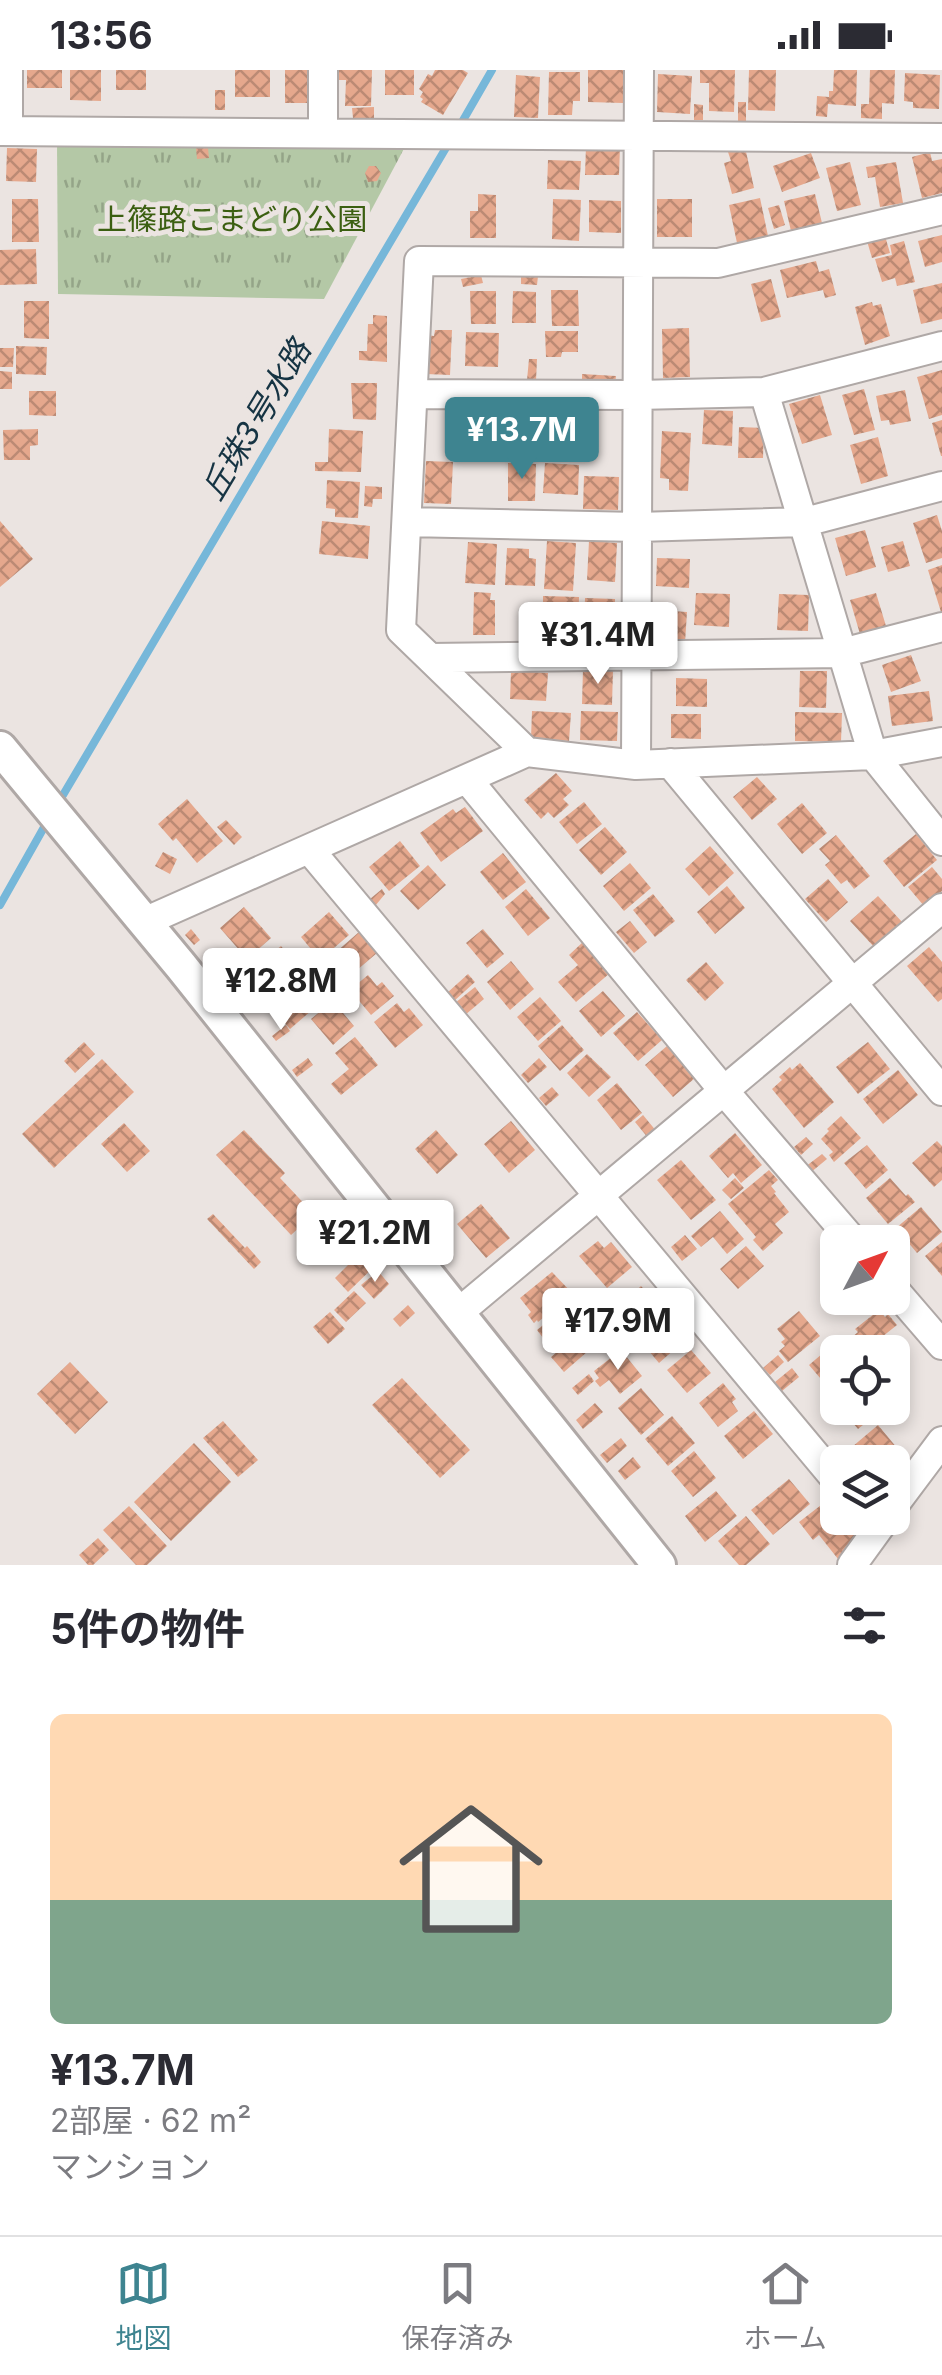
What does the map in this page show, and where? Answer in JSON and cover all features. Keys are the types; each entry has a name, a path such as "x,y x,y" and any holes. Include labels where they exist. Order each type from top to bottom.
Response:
{"street":[{"path":"8,70 4,131 942,138"},
{"path":"322,70 323,133"},
{"path":"636,764 639,70"},
{"path":"527,752 401,630 420,261 718,263 942,210"},
{"path":"413,394 764,392 942,346"},
{"path":"764,392 873,755 942,840"},
{"path":"406,522 638,527 804,522 942,486"},
{"path":"430,658 842,652 942,627"},
{"path":"144,922 527,752 636,764 873,755 942,742"},
{"path":"0,748 659,1565"},
{"path":"670,763 942,1091"},
{"path":"467,779 839,1225"},
{"path":"309,849 820,1460"},
{"path":"458,1313 942,908"},
{"path":"910,1308 942,1345"},
{"path":"910,1481 942,1441"},
{"path":"852,1565 871,1535"}],"green space":[{"name":"上篠路こまどり公園","path":"57,142 406,145 324,299 58,294"}],"building":[{"path":"27,70 62,70 62,88 27,88"},
{"path":"70,70 101,70 101,101 70,100"},
{"path":"116,70 146,70 146,90 116,90"},
{"path":"235,70 270,70 270,97 235,97"},
{"path":"285,70 313,70 313,103 285,103"},
{"path":"339,70 372,70 371,106 345,106 346,80 339,80"},
{"path":"385,70 414,70 414,95 385,95"},
{"path":"435,70 468,73 443,115 421,102 420,97 423,92 419,89"},
{"path":"588,70 623,70 623,103 588,102"},
{"path":"700,70 735,70 734,112 709,111 709,83 700,83"},
{"path":"749,70 776,70 775,111 748,110"},
{"path":"834,70 857,70 856,106 828,104 827,117 816,116 817,96 829,97 829,91 833,91"},
{"path":"870,70 895,70 894,104 882,103 882,119 861,118 861,104 869,104"},
{"path":"549,72 580,72 580,101 573,101 572,115 548,115"},
{"path":"905,73 940,75 939,109 913,108 913,102 904,101"},
{"path":"658,74 692,76 690,114 657,112"},
{"path":"516,75 540,77 538,118 514,117"},
{"path":"215,90 225,90 225,110 215,110"},
{"path":"738,102 746,102 746,121 738,121"},
{"path":"694,104 703,105 703,120 694,120"},
{"path":"374,107 374,118 353,118 352,108"},
{"path":"586,146 620,147 619,175 585,175"},
{"path":"745,147 754,188 732,194 724,163 731,161 728,152"},
{"path":"7,148 37,149 36,182 6,181"},
{"path":"196,148 208,148 209,158 197,159"},
{"path":"930,152 932,161 942,159 942,193 922,198 912,157"},
{"path":"811,153 820,178 782,192 773,166"},
{"path":"548,160 581,161 579,190 547,189"},
{"path":"850,162 861,205 837,211 826,168"},
{"path":"896,162 903,203 880,207 875,177 868,178 866,167"},
{"path":"369,166 376,166 381,173 377,181 368,182 365,173"},
{"path":"478,194 496,195 496,238 470,238 470,211 478,211"},
{"path":"815,194 822,223 791,231 784,201"},
{"path":"760,198 768,236 737,243 729,205"},
{"path":"12,199 38,199 39,242 12,242"},
{"path":"553,199 581,200 579,241 552,239"},
{"path":"657,199 692,199 692,237 657,237"},
{"path":"589,200 621,201 621,233 589,232"},
{"path":"779,205 785,225 774,229 768,208"},
{"path":"942,235 942,262 925,267 918,241"},
{"path":"885,236 890,253 872,258 867,241"},
{"path":"904,241 915,282 897,286 895,278 882,282 875,259 892,255 890,245"},
{"path":"36,249 37,284 0,285 0,250"},
{"path":"816,261 819,272 829,269 836,295 825,298 823,290 787,298 780,270"},
{"path":"521,274 538,276 537,285 521,284"},
{"path":"481,275 483,283 463,287 461,279"},
{"path":"771,279 781,317 761,322 751,284"},
{"path":"942,283 942,319 921,324 913,290"},
{"path":"551,290 578,290 579,326 552,326"},
{"path":"470,291 496,291 496,324 471,324"},
{"path":"513,291 536,292 536,323 512,323"},
{"path":"24,301 49,301 49,339 24,338"},
{"path":"872,302 873,306 881,304 890,336 865,345 855,307"},
{"path":"373,315 387,316 387,362 359,360 359,351 367,351 368,324 373,324"},
{"path":"689,328 690,377 663,378 662,329"},
{"path":"435,330 452,330 450,375 426,374 427,335 434,336"},
{"path":"545,331 578,331 578,352 546,357"},
{"path":"466,332 499,333 498,367 465,366"},
{"path":"16,346 47,347 46,375 16,374"},
{"path":"0,348 14,348 13,367 0,367"},
{"path":"529,359 537,359 536,381 527,380"},
{"path":"942,370 942,415 929,419 917,377"},
{"path":"0,371 12,372 12,389 0,389"},
{"path":"582,374 616,376 615,385 582,383"},
{"path":"351,383 377,383 376,420 353,419"},
{"path":"864,389 875,430 854,435 842,395"},
{"path":"905,390 911,421 890,425 889,420 881,421 876,396"},
{"path":"29,391 56,391 56,416 29,415"},
{"path":"820,395 832,435 802,444 789,404"},
{"path":"704,410 733,411 732,446 702,444"},
{"path":"464,413 498,413 497,449 464,448"},
{"path":"505,417 531,418 530,452 503,451"},
{"path":"556,418 583,419 582,456 556,455"},
{"path":"942,420 942,456 941,456 932,423"},
{"path":"739,427 764,428 763,458 738,458"},
{"path":"38,429 38,445 30,446 30,460 4,460 3,430"},
{"path":"329,429 363,431 361,472 315,471 315,462 328,462"},
{"path":"662,431 691,433 688,491 669,490 669,479 660,478"},
{"path":"878,437 888,476 861,484 850,445"},
{"path":"426,461 453,462 451,504 424,503"},
{"path":"508,463 536,464 535,501 508,501"},
{"path":"545,463 579,465 578,495 543,493"},
{"path":"584,476 619,477 618,510 583,509"},
{"path":"327,480 360,482 358,518 335,517 335,509 326,508"},
{"path":"365,486 382,487 382,499 373,499 372,507 364,506"},
{"path":"937,515 942,531 942,558 926,563 913,523"},
{"path":"0,521 33,559 0,587"},
{"path":"322,521 370,526 368,559 319,554"},
{"path":"865,530 876,567 846,576 835,538"},
{"path":"547,541 576,543 573,591 544,589"},
{"path":"589,541 617,543 615,582 587,580"},
{"path":"903,541 910,566 888,572 881,547"},
{"path":"468,542 497,544 495,585 465,583"},
{"path":"507,548 529,549 529,558 536,559 535,586 505,585"},
{"path":"657,558 690,559 689,588 656,586"},
{"path":"942,565 942,612 941,612 928,570"},
{"path":"474,592 491,593 490,600 495,600 495,635 473,635"},
{"path":"696,593 730,594 729,627 694,625"},
{"path":"876,593 886,626 860,634 850,600"},
{"path":"779,594 809,595 808,631 777,630"},
{"path":"543,596 579,597 578,629 543,628"},
{"path":"585,598 615,599 615,625 584,624"},
{"path":"658,610 687,612 685,643 656,640"},
{"path":"911,655 921,681 891,692 882,665"},
{"path":"583,669 613,670 612,705 582,704"},
{"path":"511,671 548,673 546,701 510,699"},
{"path":"800,671 827,671 826,708 799,707"},
{"path":"676,678 707,679 707,707 676,706"},
{"path":"929,691 933,721 892,726 888,696"},
{"path":"532,711 571,713 569,741 531,738"},
{"path":"581,711 618,712 617,741 580,740"},
{"path":"795,712 842,713 841,742 795,741"},
{"path":"671,714 701,714 701,739 671,738"},
{"path":"556,773 572,791 563,799 569,805 554,818 548,812 541,819 524,800"},
{"path":"757,777 777,799 752,820 733,797"},
{"path":"187,799 223,841 197,863 158,824"},
{"path":"584,802 602,824 577,844 559,822"},
{"path":"802,803 827,833 802,854 777,824"},
{"path":"465,807 483,831 441,862 420,833 453,809 456,813"},
{"path":"226,820 242,837 234,845 217,827"},
{"path":"605,827 627,852 601,875 579,850"},
{"path":"916,834 937,860 904,887 883,861"},
{"path":"836,835 870,876 854,889 847,880 841,884 825,865 830,861 819,849"},
{"path":"400,841 420,866 389,891 369,867"},
{"path":"710,846 734,873 709,896 685,869"},
{"path":"163,852 177,859 170,874 155,866"},
{"path":"503,853 526,882 503,900 480,872"},
{"path":"630,863 651,888 624,911 603,886"},
{"path":"428,865 446,885 418,910 400,891"},
{"path":"932,867 942,879 942,891 924,906 908,887"},
{"path":"828,879 848,902 826,922 805,899"},
{"path":"727,886 745,908 715,934 697,912"},
{"path":"382,889 385,894 375,906 370,899"},
{"path":"526,889 550,918 528,936 505,907"},
{"path":"653,894 675,921 655,937 633,910"},
{"path":"878,896 903,923 875,948 850,921"},
{"path":"244,907 271,938 247,959 220,928"},
{"path":"329,912 349,935 320,960 301,937"},
{"path":"630,921 647,942 634,953 616,932"},
{"path":"191,929 200,940 194,945 185,935"},
{"path":"483,929 504,954 487,968 466,943"},
{"path":"359,932 377,953 337,987 320,966"},
{"path":"583,942 610,973 576,1002 558,982 578,965 569,955"},
{"path":"281,946 303,972 282,989 260,964"},
{"path":"929,947 942,962 942,999 938,1002 907,966"},
{"path":"511,961 534,989 510,1010 487,982"},
{"path":"706,962 724,983 705,1001 686,980"},
{"path":"468,974 475,982 454,1001 447,993"},
{"path":"368,975 377,986 382,982 394,996 371,1015 350,990"},
{"path":"307,976 326,998 290,1029 271,1007"},
{"path":"475,987 484,999 465,1015 455,1003"},
{"path":"603,991 625,1016 601,1037 579,1011"},
{"path":"540,997 561,1021 538,1041 517,1017"},
{"path":"333,1001 354,1026 333,1045 311,1019"},
{"path":"397,1003 404,1012 409,1008 423,1025 395,1048 374,1022"},
{"path":"637,1012 662,1040 638,1061 613,1033"},
{"path":"286,1025 290,1031 276,1041 272,1036"},
{"path":"562,1025 584,1050 560,1071 538,1046"},
{"path":"355,1037 378,1065 341,1095 331,1084 349,1069 335,1053"},
{"path":"84,1042 95,1054 75,1073 64,1061"},
{"path":"868,1042 890,1069 858,1094 836,1067"},
{"path":"667,1046 695,1078 673,1097 645,1065"},
{"path":"587,1054 611,1077 589,1097 567,1073"},
{"path":"308,1058 313,1065 297,1077 292,1070"},
{"path":"539,1058 547,1067 528,1083 521,1075"},
{"path":"102,1059 134,1092 54,1168 22,1134"},
{"path":"800,1063 834,1102 804,1128 772,1089 782,1080 779,1077"},
{"path":"898,1070 918,1095 883,1124 863,1099"},
{"path":"617,1083 642,1113 621,1130 597,1100"},
{"path":"552,1087 559,1095 546,1106 539,1098"},
{"path":"643,1115 657,1132 649,1139 635,1122"},
{"path":"841,1116 861,1138 834,1162 829,1155 833,1152 821,1139"},
{"path":"511,1121 535,1150 509,1173 484,1144"},
{"path":"124,1123 150,1151 127,1172 101,1144"},
{"path":"244,1130 285,1173 280,1178 314,1214 291,1235 216,1155"},
{"path":"436,1130 458,1155 437,1174 415,1149"},
{"path":"735,1133 762,1165 741,1183 733,1173 728,1178 709,1156"},
{"path":"806,1137 813,1144 801,1155 794,1147"},
{"path":"937,1141 942,1146 942,1180 934,1187 912,1163"},
{"path":"867,1145 888,1170 866,1189 844,1163"},
{"path":"822,1154 827,1159 810,1173 805,1167"},
{"path":"681,1160 716,1200 691,1220 657,1180"},
{"path":"769,1170 778,1180 771,1186 774,1193 789,1212 775,1224 783,1233 763,1251 728,1204"},
{"path":"735,1178 744,1188 731,1199 722,1190"},
{"path":"890,1178 915,1202 888,1224 866,1198"},
{"path":"481,1204 510,1238 486,1258 457,1224"},
{"path":"921,1207 942,1232 917,1253 910,1245 910,1225 900,1225"},
{"path":"720,1211 744,1239 727,1254 713,1237 701,1247 691,1236"},
{"path":"213,1214 261,1262 254,1269 207,1219"},
{"path":"685,1235 697,1249 682,1261 671,1247"},
{"path":"598,1241 604,1248 611,1242 632,1267 607,1288 579,1256"},
{"path":"942,1242 942,1276 925,1256"},
{"path":"367,1246 381,1260 348,1292 335,1278"},
{"path":"746,1246 764,1266 738,1289 720,1269"},
{"path":"378,1271 389,1284 374,1299 361,1285"},
{"path":"552,1272 573,1294 534,1323 520,1298"},
{"path":"641,1286 662,1309 637,1332 616,1310"},
{"path":"354,1291 366,1303 346,1322 334,1310"},
{"path":"579,1295 593,1312 550,1347 537,1330"},
{"path":"408,1305 415,1313 400,1327 393,1319"},
{"path":"799,1311 820,1336 788,1362 779,1351 785,1346 781,1342 785,1339 777,1329"},
{"path":"330,1312 345,1329 328,1344 313,1327"},
{"path":"873,1315 889,1315 897,1325 884,1335 854,1335 858,1332 855,1329"},
{"path":"680,1321 693,1336 679,1347 667,1332"},
{"path":"660,1322 676,1348 659,1363 638,1338"},
{"path":"591,1323 603,1338 564,1372 551,1357"},
{"path":"621,1350 642,1376 620,1394 609,1380 600,1387 594,1371"},
{"path":"691,1350 711,1373 687,1393 667,1370"},
{"path":"778,1355 784,1362 770,1375 763,1368"},
{"path":"820,1356 820,1378 809,1365"},
{"path":"70,1362 108,1402 75,1434 37,1394"},
{"path":"792,1368 799,1377 782,1391 775,1382"},
{"path":"589,1374 594,1381 578,1395 572,1388"},
{"path":"402,1378 470,1450 440,1478 372,1405"},
{"path":"723,1383 736,1399 732,1402 738,1411 718,1427 699,1403"},
{"path":"641,1388 664,1415 641,1435 618,1408"},
{"path":"595,1403 603,1412 583,1429 576,1420"},
{"path":"754,1411 773,1434 743,1459 724,1436"},
{"path":"672,1416 695,1443 668,1466 645,1439"},
{"path":"223,1421 258,1460 238,1477 203,1438"},
{"path":"878,1425 895,1445 854,1445"},
{"path":"621,1438 627,1446 607,1463 600,1455"},
{"path":"194,1443 231,1482 171,1541 134,1502"},
{"path":"694,1451 716,1478 693,1497 671,1471"},
{"path":"633,1457 641,1467 625,1480 618,1471"},
{"path":"789,1479 810,1504 773,1535 751,1510"},
{"path":"716,1491 737,1516 705,1542 685,1516"},
{"path":"129,1506 167,1546 147,1565 136,1565 103,1530"},
{"path":"820,1506 820,1535 857,1535 861,1540 838,1559 819,1535 813,1540 799,1522"},
{"path":"746,1516 770,1544 746,1565 739,1565 718,1541"},
{"path":"98,1538 109,1550 88,1565 79,1555"}],"waterway":[{"name":"丘珠3号水路","path":"458,129 492,70"},
{"name":"丘珠3号水路","path":"63,795 450,141"},
{"path":"0,905 47,822"}]}
